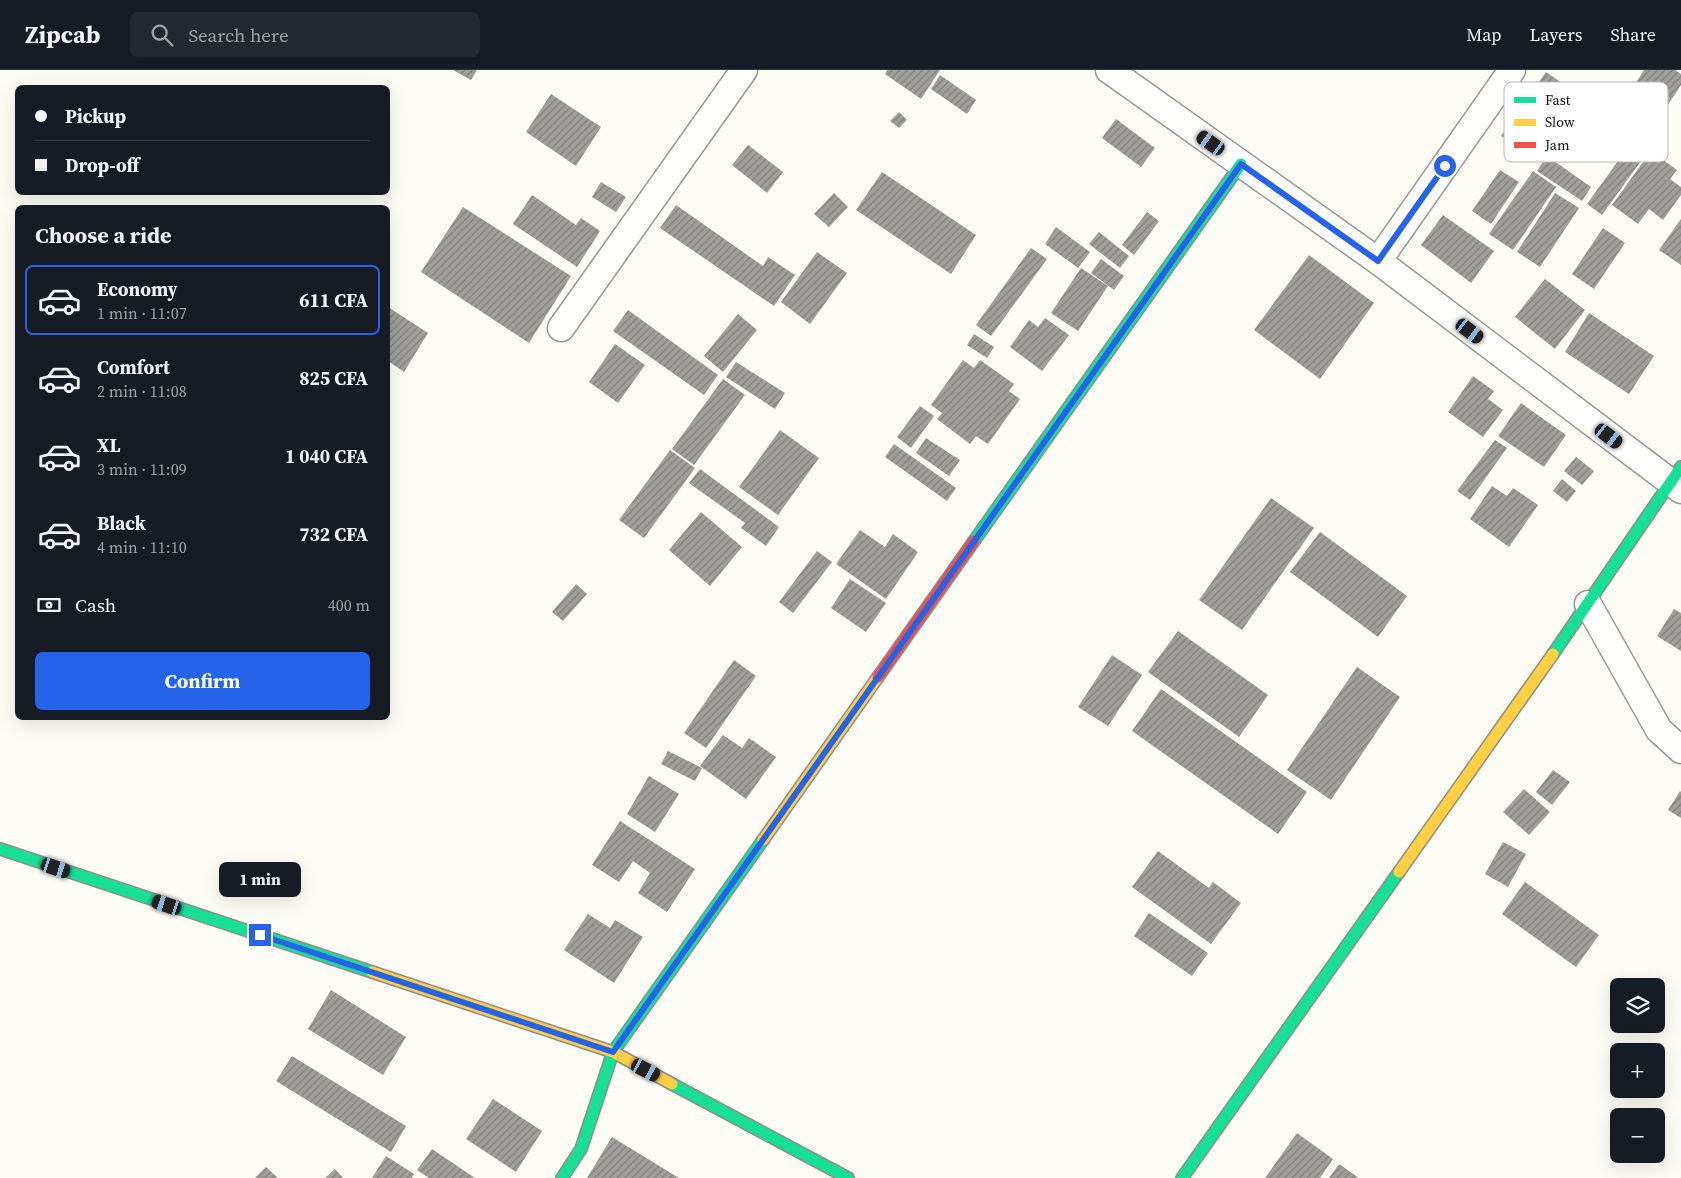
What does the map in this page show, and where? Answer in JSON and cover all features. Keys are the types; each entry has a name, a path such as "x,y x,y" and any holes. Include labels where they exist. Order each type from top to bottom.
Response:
{"street":[{"path":"561,328 744,70"},
{"path":"1109,70 1378,261 1677,480 1182,1178"},
{"path":"1378,261 1512,70"},
{"path":"562,1178 581,1149 613,1052 1241,164"},
{"path":"1588,604 1659,730 1681,750"},
{"path":"0,849 613,1052 848,1178"}],"building":[{"path":"453,70 477,70 471,80"},
{"path":"887,70 940,70 921,99 885,74"},
{"path":"1644,70 1675,70 1681,74 1681,85 1668,105 1668,82 1636,82"},
{"path":"1546,72 1560,82 1539,82"},
{"path":"940,75 976,100 967,114 931,89"},
{"path":"551,94 601,127 576,166 526,132"},
{"path":"899,112 907,120 899,128 890,121"},
{"path":"1116,119 1155,148 1141,167 1102,138"},
{"path":"748,145 783,172 767,193 732,165"},
{"path":"1543,162 1556,162 1591,187 1582,201 1537,171"},
{"path":"1617,162 1640,162 1602,215 1587,204"},
{"path":"1643,162 1666,162 1677,170 1670,179 1681,187 1681,195 1663,220 1649,209 1638,224 1612,205"},
{"path":"1500,170 1519,182 1491,224 1472,211"},
{"path":"1533,171 1556,187 1513,250 1489,234"},
{"path":"882,172 976,235 951,274 856,210"},
{"path":"601,182 626,197 616,212 592,197"},
{"path":"834,193 848,207 829,227 814,214"},
{"path":"1555,193 1579,208 1540,267 1517,252"},
{"path":"532,195 576,225 581,218 600,231 577,267 513,224"},
{"path":"676,205 763,266 768,257 795,275 774,306 660,228"},
{"path":"463,207 571,276 529,343 421,272"},
{"path":"1147,212 1159,221 1134,255 1122,245"},
{"path":"1443,215 1494,251 1471,283 1421,245"},
{"path":"1681,219 1681,265 1659,250"},
{"path":"1056,227 1090,252 1078,268 1045,244"},
{"path":"1603,228 1625,243 1594,289 1572,274"},
{"path":"1099,232 1129,256 1120,268 1089,244"},
{"path":"1031,248 1047,259 991,336 976,325"},
{"path":"817,252 847,273 810,324 781,302"},
{"path":"1309,255 1374,303 1320,379 1254,330"},
{"path":"1101,259 1124,276 1114,290 1091,273"},
{"path":"1081,268 1108,286 1078,331 1051,313"},
{"path":"1545,279 1585,310 1555,349 1515,317"},
{"path":"390,308 428,333 404,372 390,362"},
{"path":"628,310 718,375 704,395 613,331"},
{"path":"1589,313 1654,356 1629,394 1565,352"},
{"path":"738,314 757,330 723,372 704,356"},
{"path":"1045,318 1069,335 1042,371 1010,347 1029,320 1038,327"},
{"path":"974,334 994,347 987,358 967,345"},
{"path":"615,344 645,365 618,403 589,382"},
{"path":"963,360 974,368 980,360 1014,384 1009,391 1020,399 988,444 976,436 970,444 937,419 942,413 931,405"},
{"path":"736,362 785,393 775,409 726,377"},
{"path":"1473,376 1494,391 1488,399 1503,410 1483,437 1448,412"},
{"path":"723,379 745,395 694,465 672,449"},
{"path":"1521,403 1566,435 1544,467 1498,436"},
{"path":"920,406 934,416 911,448 897,437"},
{"path":"780,430 819,458 778,515 739,487"},
{"path":"926,438 960,460 949,476 916,453"},
{"path":"1495,440 1507,448 1470,500 1457,491"},
{"path":"894,444 956,488 947,501 885,457"},
{"path":"670,450 695,468 644,538 619,520"},
{"path":"1576,457 1594,471 1582,485 1564,471"},
{"path":"700,469 779,527 766,546 741,528 745,523 689,483"},
{"path":"1562,479 1576,491 1567,502 1553,491"},
{"path":"1492,486 1507,496 1513,488 1538,505 1509,547 1470,519"},
{"path":"1271,498 1314,528 1242,630 1199,600"},
{"path":"701,512 742,547 710,586 669,550"},
{"path":"860,530 885,547 893,534 918,552 886,599 836,564"},
{"path":"1320,532 1407,596 1378,637 1290,572"},
{"path":"817,551 832,562 793,613 779,602"},
{"path":"850,579 886,603 866,632 831,608"},
{"path":"576,584 587,594 563,621 552,612"},
{"path":"1674,609 1681,613 1681,651 1657,636"},
{"path":"1178,631 1268,695 1239,737 1148,672"},
{"path":"1112,655 1142,675 1108,726 1078,707"},
{"path":"734,660 756,676 706,748 684,733"},
{"path":"1357,667 1400,697 1331,800 1287,770"},
{"path":"1161,689 1307,792 1278,834 1132,731"},
{"path":"723,735 742,748 749,738 776,757 746,799 700,766"},
{"path":"668,751 702,768 695,781 661,764"},
{"path":"1553,770 1570,782 1552,805 1536,792"},
{"path":"649,776 679,794 655,832 627,814"},
{"path":"1524,789 1550,812 1529,835 1503,812"},
{"path":"1681,792 1681,818 1668,810"},
{"path":"620,821 695,869 667,912 638,893 650,873 633,861 619,882 592,865"},
{"path":"1503,842 1526,854 1508,887 1485,874"},
{"path":"1158,851 1209,888 1213,882 1241,903 1211,944 1132,887"},
{"path":"1525,882 1599,935 1576,967 1502,914"},
{"path":"1149,913 1208,953 1192,976 1134,936"},
{"path":"588,914 610,928 615,920 643,937 614,983 564,950"},
{"path":"331,990 406,1037 383,1075 308,1029"},
{"path":"292,1056 406,1126 391,1152 276,1081"},
{"path":"493,1099 542,1131 516,1172 466,1139"},
{"path":"1297,1133 1333,1159 1320,1178 1265,1178"},
{"path":"612,1137 679,1178 587,1178"},
{"path":"432,1149 475,1178 429,1178 417,1170"},
{"path":"386,1156 414,1174 412,1178 372,1178"},
{"path":"1339,1164 1359,1178 1329,1178"},
{"path":"266,1167 278,1178 255,1178"},
{"path":"335,1169 343,1178 325,1178"}],"traffic: fast":[{"path":"974,541 1241,164"},
{"path":"1553,654 1681,467"},
{"path":"562,1178 581,1149 613,1052 763,840"},
{"path":"0,849 372,972"},
{"path":"1182,1178 1399,872"},
{"path":"672,1084 848,1178"}],"traffic: slow":[{"path":"1399,872 1553,654"},
{"path":"763,840 878,677"},
{"path":"372,972 613,1052 672,1084"}],"traffic: jam":[{"path":"878,677 974,541"}],"route":[{"path":"260,935 613,1052 1241,164 1378,261 1445,166"}]}
